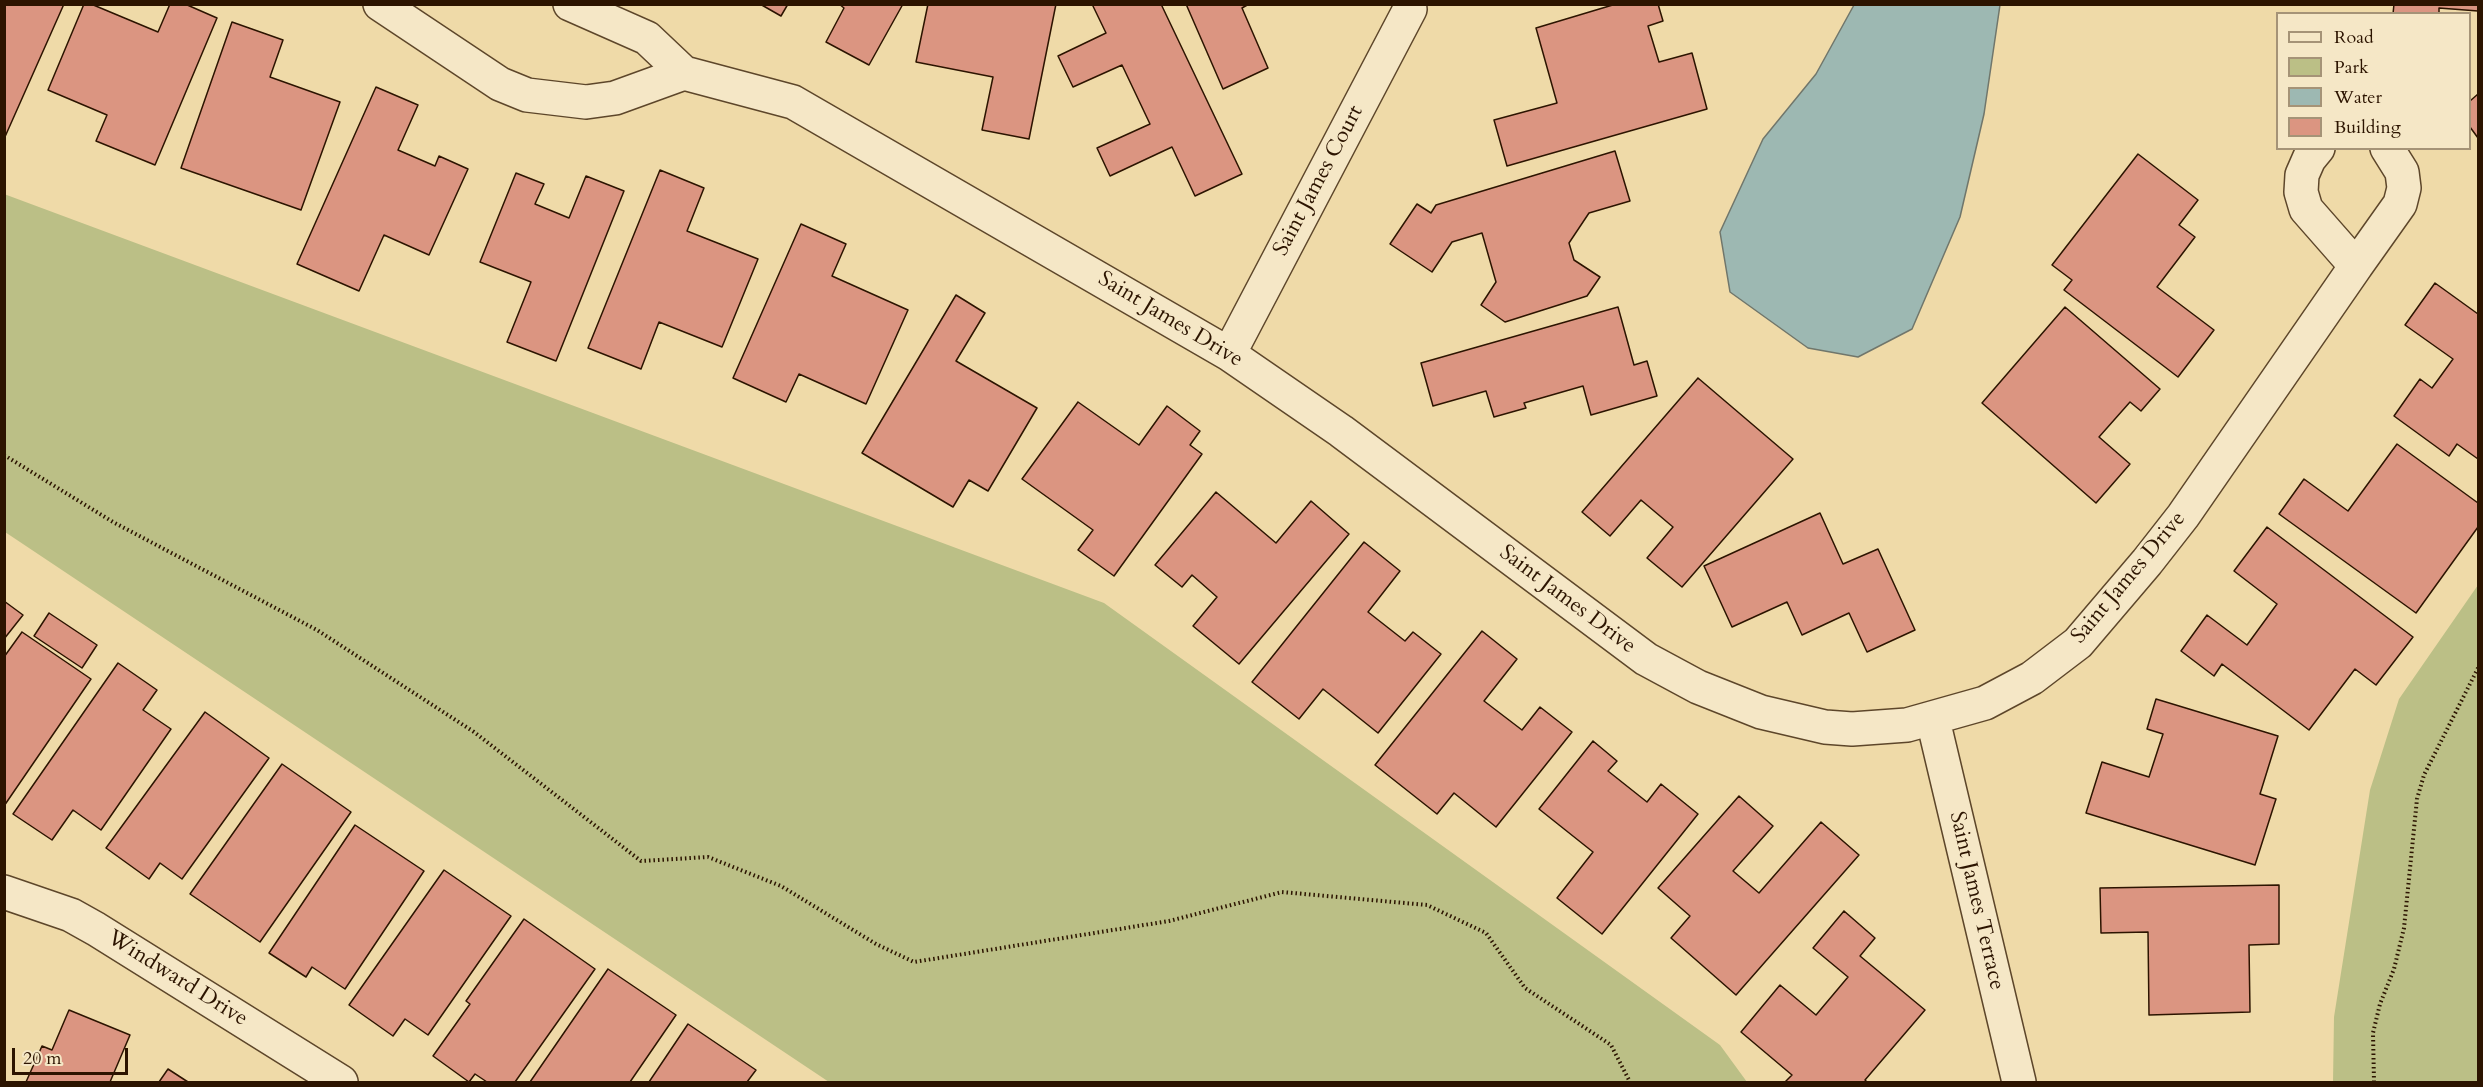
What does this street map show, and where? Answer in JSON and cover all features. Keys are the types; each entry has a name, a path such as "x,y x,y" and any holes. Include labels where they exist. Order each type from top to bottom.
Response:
{"street":[{"path":"380,4 500,84 527,95 586,102 615,98 684,74"},
{"name":"Saint James Drive","path":"570,4 647,38 684,74 793,102 1229,354 1341,431 1646,659 1698,687 1761,712 1825,727 1852,729 1906,725 1933,720 1994,698 2032,678 2078,644 2183,516 2400,204 2404,188 2402,172 2388,150"},
{"name":"Saint James Court","path":"1229,354 1410,9"},
{"path":"2316,150 2309,159 2302,175 2301,192 2306,209 2356,266"},
{"name":"Saint James Terrace","path":"1933,720 2019,1083"},
{"name":"Windward Drive","path":"4,892 71,915 96,929 341,1083"}],"path":[{"path":"4,455 113,522 317,630 474,732 641,861 708,857 781,886 876,944 914,962 1169,921 1282,892 1427,905 1486,933 1525,988 1611,1045 1630,1083"},
{"path":"2374,1083 2373,1033 2380,1004 2394,969 2404,928 2417,800 2424,775 2478,668"}],"green space":[{"path":"4,194 1104,603 1720,1045 1747,1082 829,1082 5,532"},
{"path":"2478,585 2478,1082 2333,1082 2334,1017 2370,790 2399,699"}],"water":[{"path":"1854,5 2000,5 1984,114 1960,217 1912,329 1858,357 1808,348 1730,292 1720,232 1763,139 1816,74"}],"building":[{"path":"4,4 64,4 4,139"},
{"path":"84,4 91,4 158,32 170,4 185,4 217,18 155,165 96,141 107,115 48,90"},
{"path":"760,4 788,4 781,16"},
{"path":"839,4 903,4 869,65 826,42 844,8"},
{"path":"928,4 1056,4 1029,139 982,130 993,77 916,62"},
{"path":"1092,4 1161,4 1242,174 1195,196 1172,147 1110,176 1097,148 1150,124 1122,65 1073,87 1058,56 1106,33"},
{"path":"1186,4 1249,4 1242,8 1268,68 1223,89"},
{"path":"1616,4 1658,4 1663,21 1648,26 1659,62 1692,53 1707,109 1507,166 1494,120 1557,103 1536,28"},
{"path":"2394,4 2478,4 2478,11 2439,8 2439,12 2393,12"},
{"path":"232,22 283,40 270,77 340,102 301,210 181,168"},
{"path":"376,87 418,105 398,150 435,166 439,156 468,169 429,255 384,235 359,291 297,264"},
{"path":"2478,94 2478,138 2471,128 2471,100"},
{"path":"1615,151 1630,201 1589,213 1569,243 1574,260 1600,277 1587,296 1505,322 1481,305 1496,282 1482,233 1452,242 1432,272 1390,244 1417,204 1431,213 1436,205"},
{"path":"2138,154 2198,200 2179,225 2195,237 2157,287 2214,330 2178,377 2064,290 2072,280 2052,265"},
{"path":"660,170 704,188 687,231 758,259 722,347 659,322 641,369 588,348"},
{"path":"516,173 544,184 535,204 569,218 586,176 624,191 556,361 507,342 531,282 480,262"},
{"path":"801,224 846,244 832,276 908,310 866,404 799,374 786,402 733,378"},
{"path":"2435,283 2478,314 2478,459 2457,444 2449,456 2394,416 2420,379 2432,388 2453,359 2405,325"},
{"path":"956,295 985,313 956,361 1037,408 988,491 969,480 953,507 862,453"},
{"path":"1618,307 1634,365 1647,361 1657,396 1591,415 1583,386 1524,403 1526,408 1494,417 1486,391 1433,406 1421,363"},
{"path":"2065,307 2160,389 2141,411 2130,402 2099,437 2130,464 2096,503 1982,403"},
{"path":"1698,378 1793,459 1682,587 1647,558 1673,527 1641,500 1610,536 1582,512"},
{"path":"1078,402 1139,445 1167,406 1200,431 1190,445 1202,454 1114,576 1078,550 1093,530 1022,479"},
{"path":"2397,444 2478,503 2478,527 2416,613 2279,514 2304,479 2348,511"},
{"path":"1216,492 1276,543 1311,501 1349,534 1239,664 1193,626 1217,597 1192,575 1182,587 1155,565"},
{"path":"1820,513 1843,564 1878,549 1915,630 1867,652 1849,613 1802,635 1787,602 1732,627 1704,566"},
{"path":"2267,527 2413,637 2376,685 2355,669 2309,730 2222,664 2214,676 2181,651 2207,615 2247,645 2277,604 2234,571"},
{"path":"1364,542 1400,571 1368,612 1405,641 1413,632 1441,654 1378,733 1323,689 1299,719 1252,682"},
{"path":"4,601 23,615 4,639"},
{"path":"49,613 97,645 82,668 34,636"},
{"path":"1482,631 1517,659 1484,701 1522,730 1540,707 1572,732 1496,827 1454,793 1437,814 1375,765"},
{"path":"22,632 91,679 4,806 4,657"},
{"path":"118,663 157,690 143,710 171,729 101,830 73,810 52,840 13,814"},
{"path":"2156,699 2278,736 2260,794 2276,799 2255,865 2086,813 2102,762 2149,777 2163,734 2147,729"},
{"path":"205,712 269,758 182,879 160,863 149,879 106,848"},
{"path":"1593,741 1617,761 1608,771 1647,802 1661,784 1698,814 1602,934 1557,898 1593,852 1539,809"},
{"path":"282,764 351,812 260,942 190,894"},
{"path":"1739,796 1773,826 1733,871 1759,893 1821,822 1859,855 1736,995 1671,938 1690,916 1658,888"},
{"path":"355,825 424,871 345,989 312,967 306,977 269,953"},
{"path":"444,870 511,916 428,1035 405,1019 393,1036 349,1005"},
{"path":"2279,885 2279,944 2249,945 2250,1012 2149,1015 2148,932 2101,933 2100,888"},
{"path":"1844,911 1875,938 1860,956 1925,1010 1865,1080 1867,1082 1785,1082 1792,1075 1741,1032 1780,985 1816,1015 1848,977 1813,948"},
{"path":"524,919 595,969 515,1082 487,1082 475,1074 469,1082 433,1056 470,1004 466,1001"},
{"path":"608,969 676,1015 630,1082 530,1082"},
{"path":"69,1010 130,1035 110,1082 26,1082 42,1046 52,1050"},
{"path":"688,1024 756,1070 747,1082 649,1082"},
{"path":"168,1069 188,1082 159,1082"}]}
